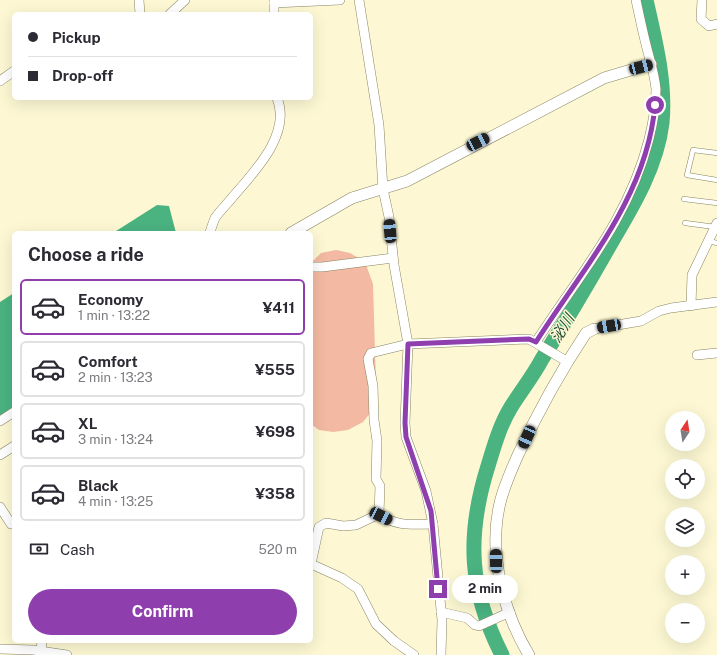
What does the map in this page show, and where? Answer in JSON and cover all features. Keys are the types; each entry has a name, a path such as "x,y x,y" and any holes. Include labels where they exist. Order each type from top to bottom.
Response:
{"street":[{"path":"139,0 140,12"},
{"path":"172,12 185,0"},
{"path":"274,12 274,1 340,0"},
{"path":"359,0 379,125 383,189 389,217 393,258 408,344 405,423 406,437 426,491 433,524 441,612 441,655"},
{"path":"538,344 561,303 591,263 619,215 638,176 654,118 656,88 636,0"},
{"path":"702,0 701,19 709,26 717,24"},
{"path":"295,231 352,198 407,181 604,78 651,64"},
{"path":"0,81 12,72"},
{"path":"211,231 215,218 248,179 272,145 281,118 281,106 278,100"},
{"path":"691,306 692,275 713,242 716,225"},
{"path":"313,267 322,268 393,258"},
{"path":"529,655 505,615 505,601 496,561 496,532 499,504 506,483 532,425 565,360 586,333 594,329 641,321 659,311 717,302"},
{"path":"379,514 380,486 376,479 377,441 374,420 373,386 368,359 371,353 378,350 408,344 529,339 565,360"},
{"path":"697,355 717,354"},
{"path":"0,421 12,413"},
{"path":"0,455 12,447"},
{"path":"0,507 11,524"},
{"path":"379,514 393,522 405,525 433,524"},
{"path":"313,556 320,527 326,523 343,526 356,525 379,514"},
{"path":"313,565 342,578 358,589 376,624 394,641 414,655"},
{"path":"441,612 468,618 475,625 479,626 505,615"},
{"path":"41,651 42,643"},
{"path":"0,649 41,651 67,655"}],"lane":[{"path":"717,153 693,150 687,175 717,180"},
{"path":"684,199 717,203"},
{"path":"685,223 716,225"}],"shaded area":[{"path":"157,205 169,206 175,231 116,231"},
{"path":"336,250 350,253 365,262 373,284 376,385 372,411 363,422 348,430 333,432 319,430 313,426 313,261 321,253"},
{"path":"12,294 12,407 0,416 0,302"}],"waterway":[{"name":"泌川","path":"502,655 491,631 483,608 477,585 474,562 476,516 481,492 495,443 507,414 569,316 628,215 643,185 655,155 662,123 663,108 659,61 646,0"}],"route":[{"path":"438,589 431,511 426,491 406,437 405,423 408,344 529,339 536,342 561,303 586,271 619,215 638,176 654,118 655,105"}]}
